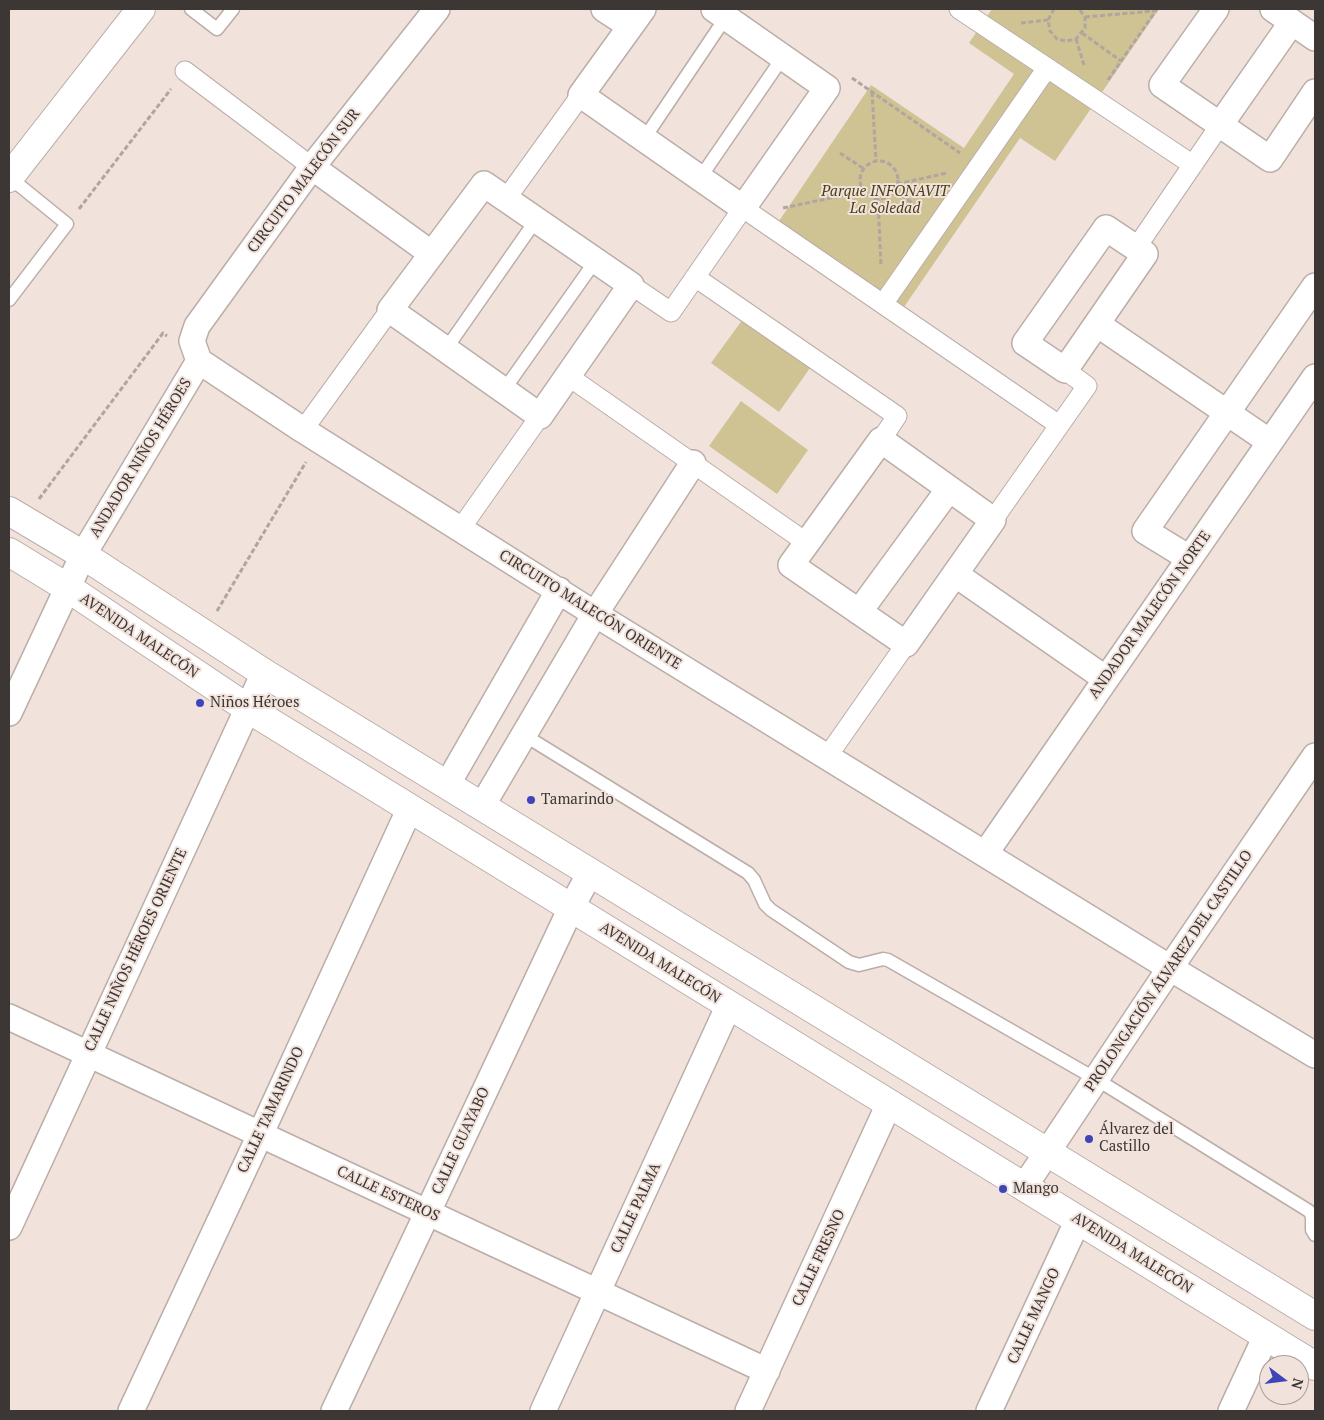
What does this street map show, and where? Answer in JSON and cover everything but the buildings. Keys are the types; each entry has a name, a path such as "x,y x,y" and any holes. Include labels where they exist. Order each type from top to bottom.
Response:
{"street":[{"path":"9,178 140,9"},
{"name":"CIRCUITO MALECÓN SUR","path":"199,361 192,341 197,326 312,167 437,9"},
{"path":"506,199 636,18 604,9"},
{"path":"959,9 1193,165"},
{"path":"1216,9 1162,85 1270,159 1313,102"},
{"path":"311,435 390,310 484,184 671,312 827,88 720,13"},
{"path":"1065,370 1097,324 1193,165 1220,125 1282,15 1315,38"},
{"path":"884,304 1048,68"},
{"path":"185,71 312,167 432,254"},
{"path":"581,95 1059,425"},
{"path":"827,756 1087,386 1025,343 1106,228 1140,251"},
{"path":"695,277 897,416 791,565 906,644"},
{"path":"461,528 631,284"},
{"path":"1190,558 1145,532 1226,412 1315,286"},
{"path":"390,310 540,416"},
{"path":"1097,324 1270,442"},
{"name":"CIRCUITO MALECÓN ORIENTE","path":"199,361 311,435 595,614 1170,968 1315,1055"},
{"name":"ANDADOR NIÑOS HÉROES","path":"9,713 83,555 199,361"},
{"path":"568,376 807,543"},
{"name":"ANDADOR MALECÓN NORTE","path":"985,854 1315,377"},
{"path":"881,440 993,520"},
{"path":"482,806 595,614 693,463"},
{"path":"859,612 949,488"},
{"path":"16,515 83,555 264,673 1315,1316"},
{"name":"AVENIDA MALECÓN","path":"9,552 68,588 247,708 1315,1366"},
{"path":"955,574 1106,679"},
{"path":"447,785 559,590"},
{"name":"CALLE NIÑOS HÉROES ORIENTE","path":"9,1227 264,673"},
{"name":"PROLONGACIÓN ÁLVAREZ DEL CASTILLO","path":"1024,1187 1170,968 1315,756"},
{"name":"CALLE TAMARINDO","path":"131,1411 410,808"},
{"name":"CALLE GUAYABO","path":"334,1411 571,908 590,873"},
{"name":"CALLE PALMA","path":"543,1411 729,1005"},
{"name":"CALLE ESTEROS","path":"9,1017 767,1371"},
{"name":"CALLE FRESNO","path":"748,1411 889,1104"},
{"name":"CALLE MANGO","path":"990,1411 1078,1220"},
{"path":"1231,1411 1266,1336"}],"lane":[{"path":"192,9 217,29 233,9"},
{"path":"644,139 720,13"},
{"path":"700,178 783,57"},
{"path":"9,178 67,224 9,300"},
{"path":"446,349 536,220"},
{"path":"504,390 596,260"},
{"path":"524,735 748,873 754,880 765,904 771,910 849,962 860,965 883,959 888,960 1096,1079 1309,1211 1312,1216 1312,1230 1315,1235"}],"path":[{"path":"1048,9 1053,10 1048,20 1048,26 1053,36 1066,41 1076,39 1082,33 1086,23 1085,17 1079,9"},
{"path":"1085,17 1154,10"},
{"path":"1095,99 1154,10"},
{"path":"1082,33 1121,61"},
{"path":"67,224 185,71"},
{"path":"848,75 979,166"},
{"path":"872,92 876,161"},
{"path":"840,153 864,169"},
{"path":"876,161 883,162 894,168 898,179 895,191 884,198 872,198 864,191 860,183 860,176 864,169 876,161"},
{"path":"897,184 979,166"},
{"path":"765,222 773,210 864,191"},
{"path":"895,191 940,222"},
{"path":"878,199 884,304"},
{"path":"16,515 163,333 199,361"},
{"path":"204,634 311,435"}],"green space":[{"name":"Parque INFONAVIT La Soledad","path":"992,9 1159,9 1055,161 1020,138 904,307 779,221 871,85 964,148 1014,74 969,43"},
{"path":"743,319 810,368 779,412 711,363"},
{"path":"741,401 808,450 777,494 709,446"}],"place":[{"name":"Niños Héroes","path":"200,703"},
{"name":"Tamarindo","path":"531,800"},
{"name":"Álvarez del Castillo","path":"1089,1139"},
{"name":"Mango","path":"1003,1189"}]}
